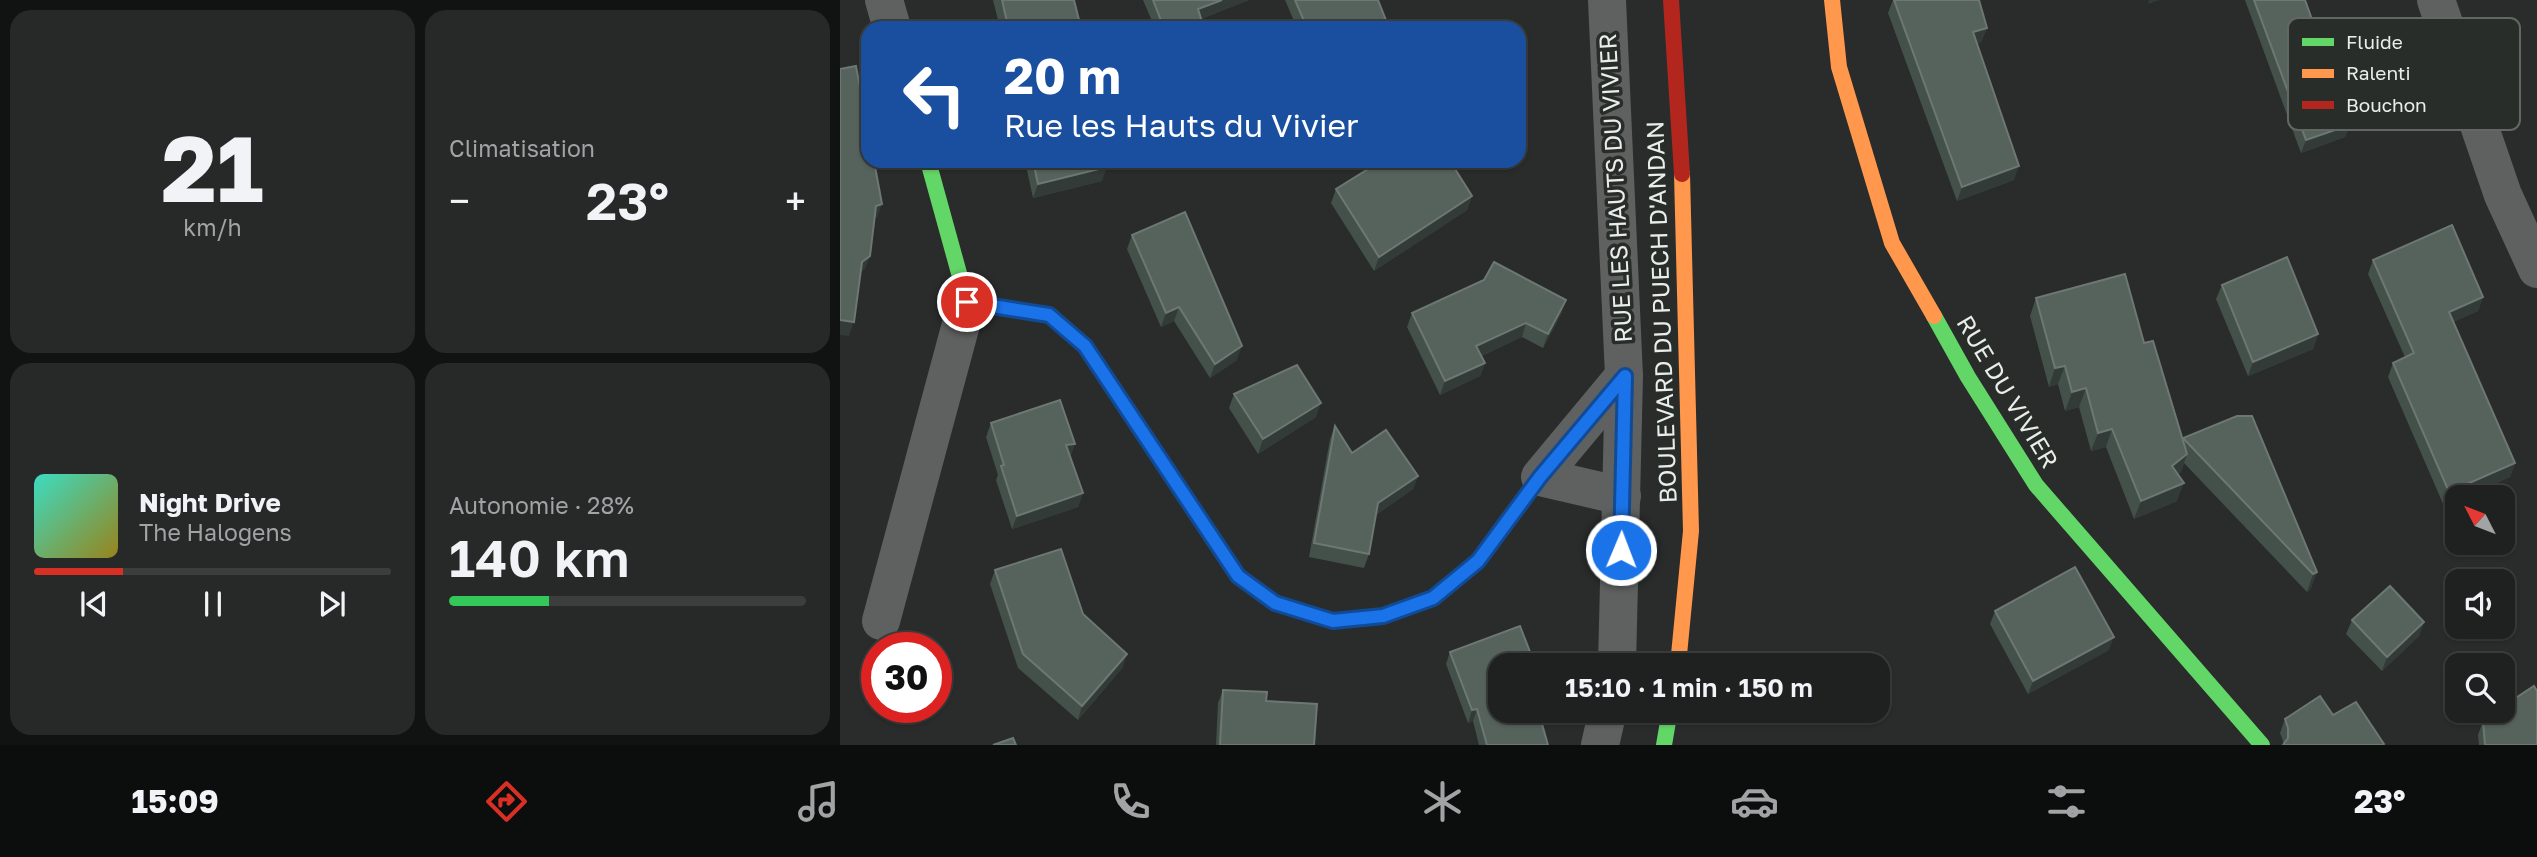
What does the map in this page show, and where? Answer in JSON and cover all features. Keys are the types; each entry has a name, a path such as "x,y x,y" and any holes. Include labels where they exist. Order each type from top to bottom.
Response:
{"street":[{"path":"884,0 890,21"},
{"name":"RUE LES HAUTS DU VIVIER","path":"1607,0 1625,376 1617,653"},
{"name":"BOULEVARD DU PUECH D'ANDAN","path":"1671,0 1685,232 1691,531 1679,653"},
{"name":"RUE DU VIVIER","path":"1832,0 1839,67 1892,243 1968,377 2036,485 2262,745"},
{"path":"2436,0 2442,18"},
{"path":"2481,130 2503,195 2537,269"},
{"path":"881,621 967,302 930,168"},
{"path":"967,302 1049,315 1085,346 1238,576 1275,603 1333,621 1383,616 1433,598 1478,561 1540,477 1622,496"},
{"name":"RUE LES HAUTS DU VIVIER","path":"1540,477 1625,376"},
{"path":"1600,745 1605,723"},
{"path":"1664,745 1668,723"}],"building":[{"path":"1002,0 1074,0 1079,21 1007,21"},
{"path":"1153,0 1222,0 1198,9 1202,21 1161,21"},
{"path":"1295,0 1378,0 1386,21 1304,21"},
{"path":"1894,0 1979,0 1987,28 1973,32 2019,166 1962,187"},
{"path":"2254,0 2305,0 2311,18 2288,18 2288,92"},
{"path":"856,66 861,93 861,168 875,168 882,204 876,206 870,256 862,262 854,322 840,320 840,69"},
{"path":"2302,130 2335,130 2306,140"},
{"path":"1035,168 1103,168 1038,184"},
{"path":"1370,168 1454,168 1472,196 1379,257 1336,189"},
{"path":"1185,212 1242,346 1215,364 1179,307 1166,313 1132,235"},
{"path":"2452,225 2483,297 2449,312 2515,463 2465,485 2446,485 2393,363 2414,353 2373,260"},
{"path":"2287,257 2318,334 2253,362 2222,285"},
{"path":"1494,262 1566,300 1548,334 1526,323 1476,346 1485,363 1445,381 1412,313 1484,280"},
{"path":"2125,274 2144,343 2153,341 2187,454 2172,466 2184,483 2141,501 2112,429 2098,433 2086,388 2072,392 2065,366 2055,368 2036,298"},
{"path":"1297,365 1321,403 1263,439 1234,394"},
{"path":"1060,400 1075,444 1066,445 1083,493 1017,516 991,423"},
{"path":"2237,416 2252,416 2317,572 2313,574 2183,438"},
{"path":"1335,426 1352,453 1386,430 1418,476 1378,503 1369,554 1314,543"},
{"path":"1061,549 1083,614 1127,654 1082,706 1023,654 995,570"},
{"path":"2075,567 2114,637 2033,681 1995,611"},
{"path":"2390,586 2424,622 2387,657 2352,620"},
{"path":"1520,626 1530,653 1488,653 1488,723 1542,723 1548,745 1487,745 1477,709 1472,710 1450,652"},
{"path":"2534,686 2537,691 2537,745 2485,745 2483,723 2515,723 2515,698"},
{"path":"1223,690 1267,692 1266,701 1317,704 1314,745 1220,745"},
{"path":"2320,696 2333,715 2356,702 2384,744 2283,745 2288,738 2285,719"},
{"path":"1013,738 1016,745 993,745"}],"traffic: fast":[{"path":"930,168 967,302 1050,315 1085,346 1238,576 1253,587"},
{"path":"1934,316 1968,377 2036,485 2262,745"},
{"path":"1444,589 1478,561 1540,477"},
{"path":"1664,745 1668,723"}],"traffic: slow":[{"path":"1832,0 1839,67 1892,243 1934,316"},
{"path":"1679,653 1691,531 1682,174"}],"traffic: jam":[{"path":"1671,0 1682,174"},
{"path":"1253,587 1275,603 1333,621 1383,616 1433,598 1444,589"}],"route":[{"path":"967,302 1049,315 1085,346 1238,576 1275,603 1333,621 1383,616 1433,598 1478,561 1540,477 1625,376 1621,550"}]}
